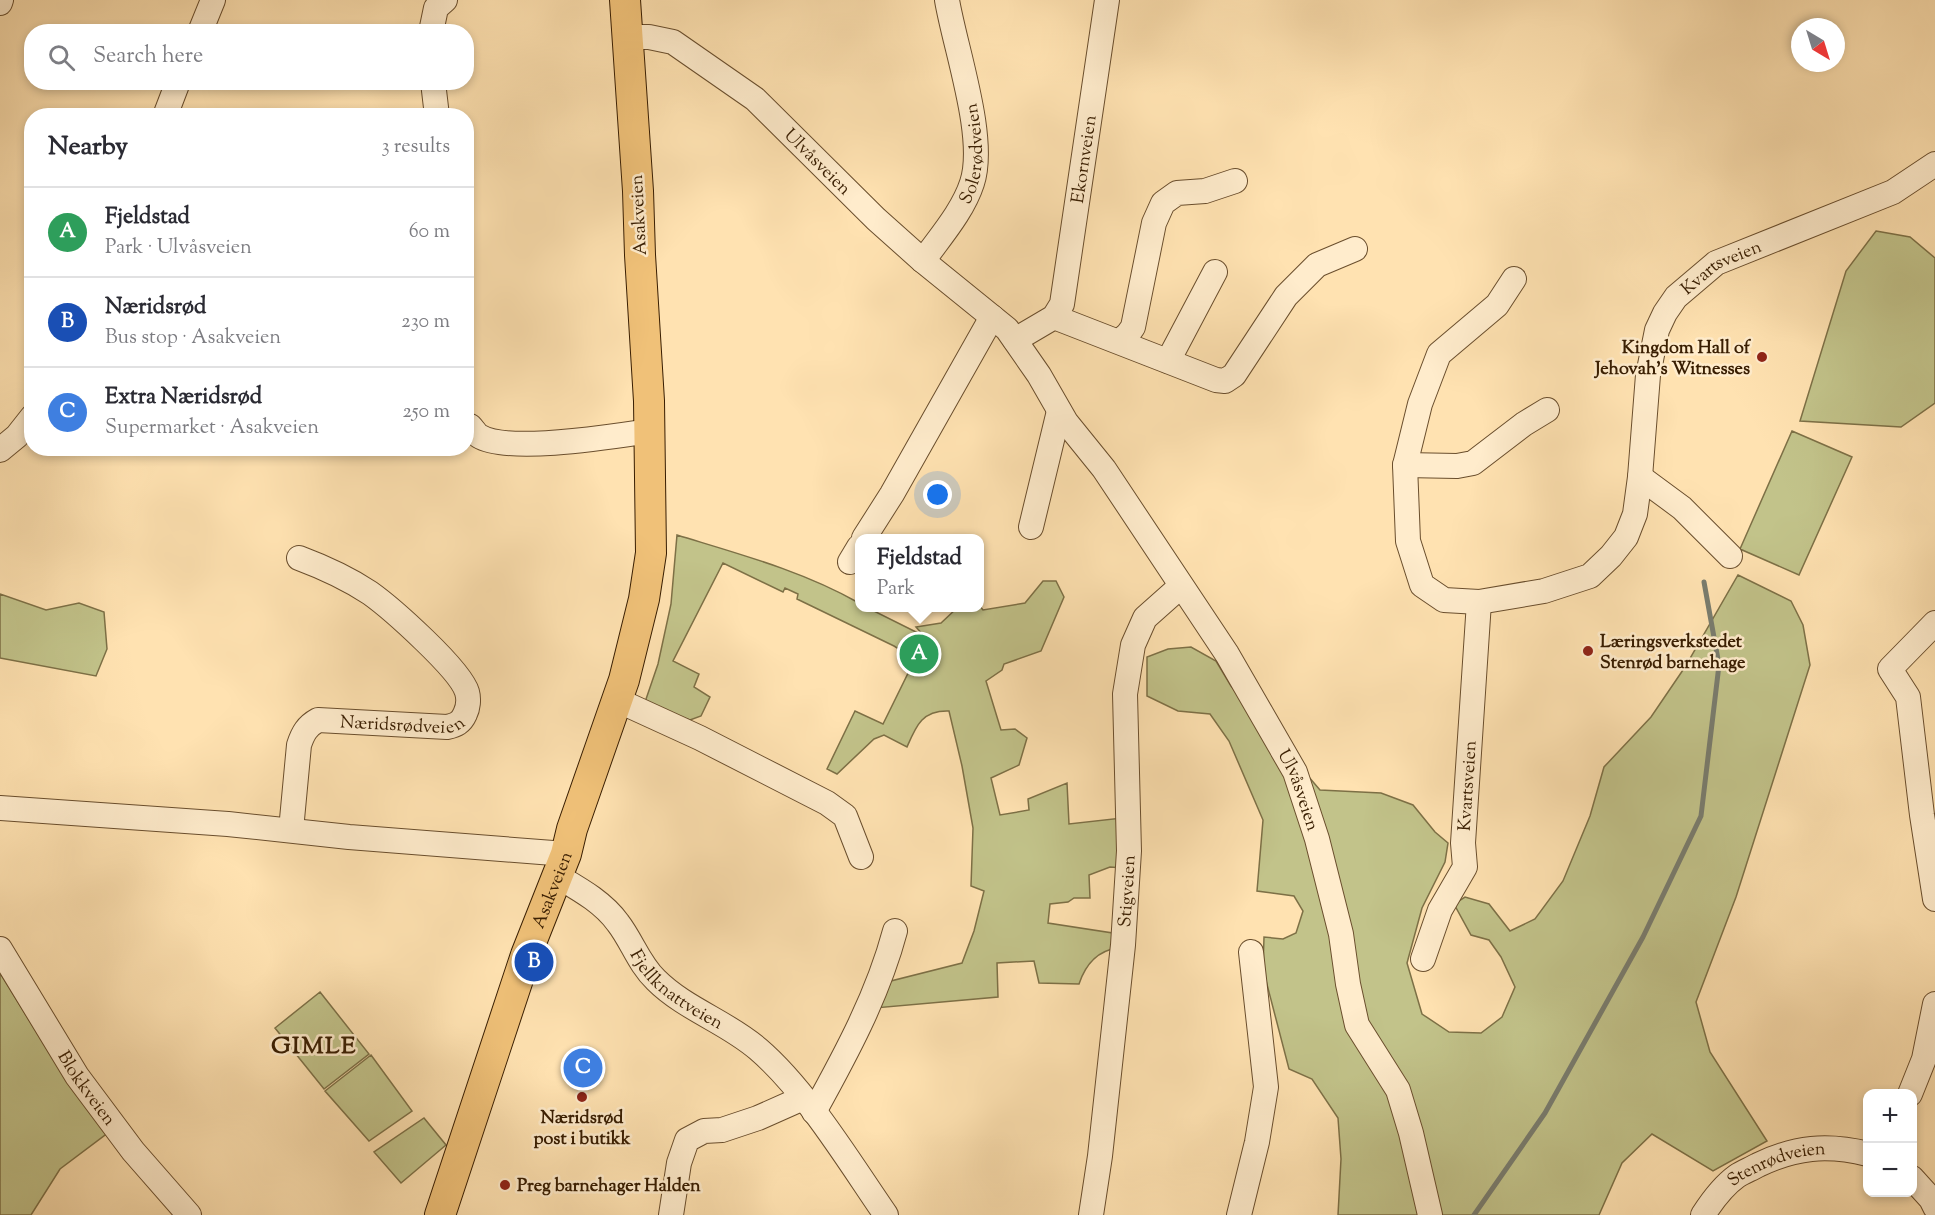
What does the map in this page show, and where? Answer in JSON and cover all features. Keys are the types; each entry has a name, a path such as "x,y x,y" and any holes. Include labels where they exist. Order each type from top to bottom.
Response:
{"main road":[{"name":"Asakveien","path":"441,1215 526,955 562,865 572,829 624,680 644,598 651,553 649,431 625,0"}],"street":[{"path":"203,24 213,0"},
{"path":"433,24 436,8 445,0"},
{"name":"Solerødveien","path":"923,261 957,212 973,182 976,147 972,114 947,0"},
{"name":"Ekornveien","path":"1054,317 1062,304 1107,0"},
{"name":"Ulvåsveien","path":"628,38 649,36 673,42 746,92 791,132 876,219 1006,329 1039,375 1059,411 1104,469 1227,654 1295,772 1317,839 1341,934 1357,1025 1398,1090 1411,1133 1430,1215"},
{"path":"168,108 175,90"},
{"path":"434,90 436,108"},
{"name":"Kvartsveien","path":"1514,279 1497,305 1439,354 1420,404 1405,465 1408,541 1422,585 1444,600 1479,602 1544,591 1590,576 1611,556 1626,537 1635,514 1648,375 1657,330 1665,313 1677,297 1716,263 1893,192 1935,164"},
{"path":"1119,341 1133,327 1154,223 1163,203 1177,194 1205,191 1235,181"},
{"path":"1015,340 1054,317 1216,380 1225,381 1234,375 1286,296 1317,265 1355,249"},
{"path":"1168,361 1215,272"},
{"path":"866,534 897,485 992,317"},
{"path":"1031,526 1059,411"},
{"path":"1405,465 1457,466 1473,463 1524,424 1547,411"},
{"path":"0,450 24,428"},
{"path":"474,430 479,436 494,441 513,443 585,441 649,431"},
{"path":"1640,477 1682,508 1730,556"},
{"name":"Næridsrødveien","path":"291,830 299,745 310,725 318,720 447,727 456,725 463,719 468,708 467,692 463,683 406,623 369,592 316,564 299,558"},
{"name":"Stigveien","path":"1090,1215 1100,1156 1123,945 1129,851 1125,694 1132,645 1145,618 1181,586"},
{"name":"Kvartsveien","path":"1423,959 1440,910 1465,867 1463,843 1479,602"},
{"path":"1935,623 1890,669 1908,697 1935,899"},
{"path":"617,700 700,738 827,803 845,816 861,856"},
{"path":"0,808 291,830 562,865"},
{"name":"Fjellknattveien","path":"562,865 619,923 647,970 657,981 676,996 731,1029 760,1050 808,1105 886,1215"},
{"path":"671,1215 679,1163 687,1140 704,1131 722,1130 808,1105 840,1065 886,965 895,932"},
{"name":"Blokkveien","path":"0,950 77,1076 133,1151 189,1215"},
{"path":"1239,1215 1257,1142 1266,1087 1251,952"},
{"path":"1912,1089 1924,1059 1935,1004"},
{"name":"Stenrødveien","path":"1703,1215 1712,1201 1737,1176 1782,1154 1813,1148 1850,1149 1863,1153"},
{"path":"1917,1184 1935,1207"}],"green space":[{"path":"1876,231 1910,237 1935,258 1935,403 1901,427 1800,421 1846,271"},
{"path":"1792,431 1852,457 1799,575 1740,549"},
{"path":"677,535 770,564 816,582 855,601 855,612 876,612 924,636 916,627 941,623 953,612 984,612 984,610 1025,603 1043,581 1056,581 1064,597 1041,651 1004,664 1002,670 986,681 1001,730 1015,729 1027,738 1019,765 991,778 1000,815 1029,810 1028,799 1067,783 1069,824 1122,818 1123,868 1110,867 1089,875 1090,898 1074,898 1068,902 1050,904 1048,923 1119,934 1117,948 1103,952 1093,960 1079,984 1039,983 1034,961 997,963 998,997 875,1008 887,982 962,963 974,931 984,891 971,886 973,828 949,711 940,711 926,716 917,726 907,747 884,735 874,739 837,774 827,769 855,711 883,724 915,659 894,646 797,599 798,594 785,588 783,592 723,563 673,661 699,674 694,687 710,697 701,716 690,720 644,705 658,664 671,604"},
{"path":"1738,575 1791,601 1803,625 1810,665 1736,897 1696,1002 1710,1052 1767,1141 1713,1171 1652,1134 1622,1163 1599,1215 1338,1215 1341,1159 1338,1118 1312,1079 1289,1069 1263,969 1264,937 1283,939 1296,933 1303,911 1294,896 1257,891 1263,820 1229,741 1210,714 1178,711 1147,696 1147,657 1168,649 1191,647 1216,661 1231,686 1320,790 1381,793 1413,805 1435,832 1448,843 1445,862 1422,908 1407,963 1422,1014 1449,1032 1481,1033 1502,1017 1515,987 1501,957 1489,940 1471,935 1454,904 1465,897 1489,904 1510,931 1535,919 1563,881 1590,816 1604,767 1651,717 1685,667"},
{"path":"0,594 46,610 79,603 104,612 107,649 96,676 0,658"},
{"path":"0,973 49,1052 109,1132 60,1169 31,1215 0,1215"},
{"path":"320,992 369,1054 324,1089 275,1028"},
{"path":"371,1055 412,1111 369,1141 325,1091"},
{"path":"424,1118 446,1145 401,1183 374,1152"}],"waterway":[{"path":"1474,1215 1545,1113 1643,937 1701,816 1719,665 1704,582"}],"place":[{"name":"Kingdom Hall of Jehovah's Witnesses","path":"1762,357"},
{"name":"Læringsverkstedet Stenrød barnehage","path":"1588,651"},
{"name":"Fjeldstad","path":"919,654"},
{"name":"Næridsrød","path":"534,962"},
{"name":"Extra Næridsrød","path":"583,1068"},
{"name":"Næridsrød post i butikk","path":"582,1097"},
{"name":"Preg barnehager Halden","path":"505,1185"}],"district":[{"name":"GIMLE","path":"314,1045"}]}
